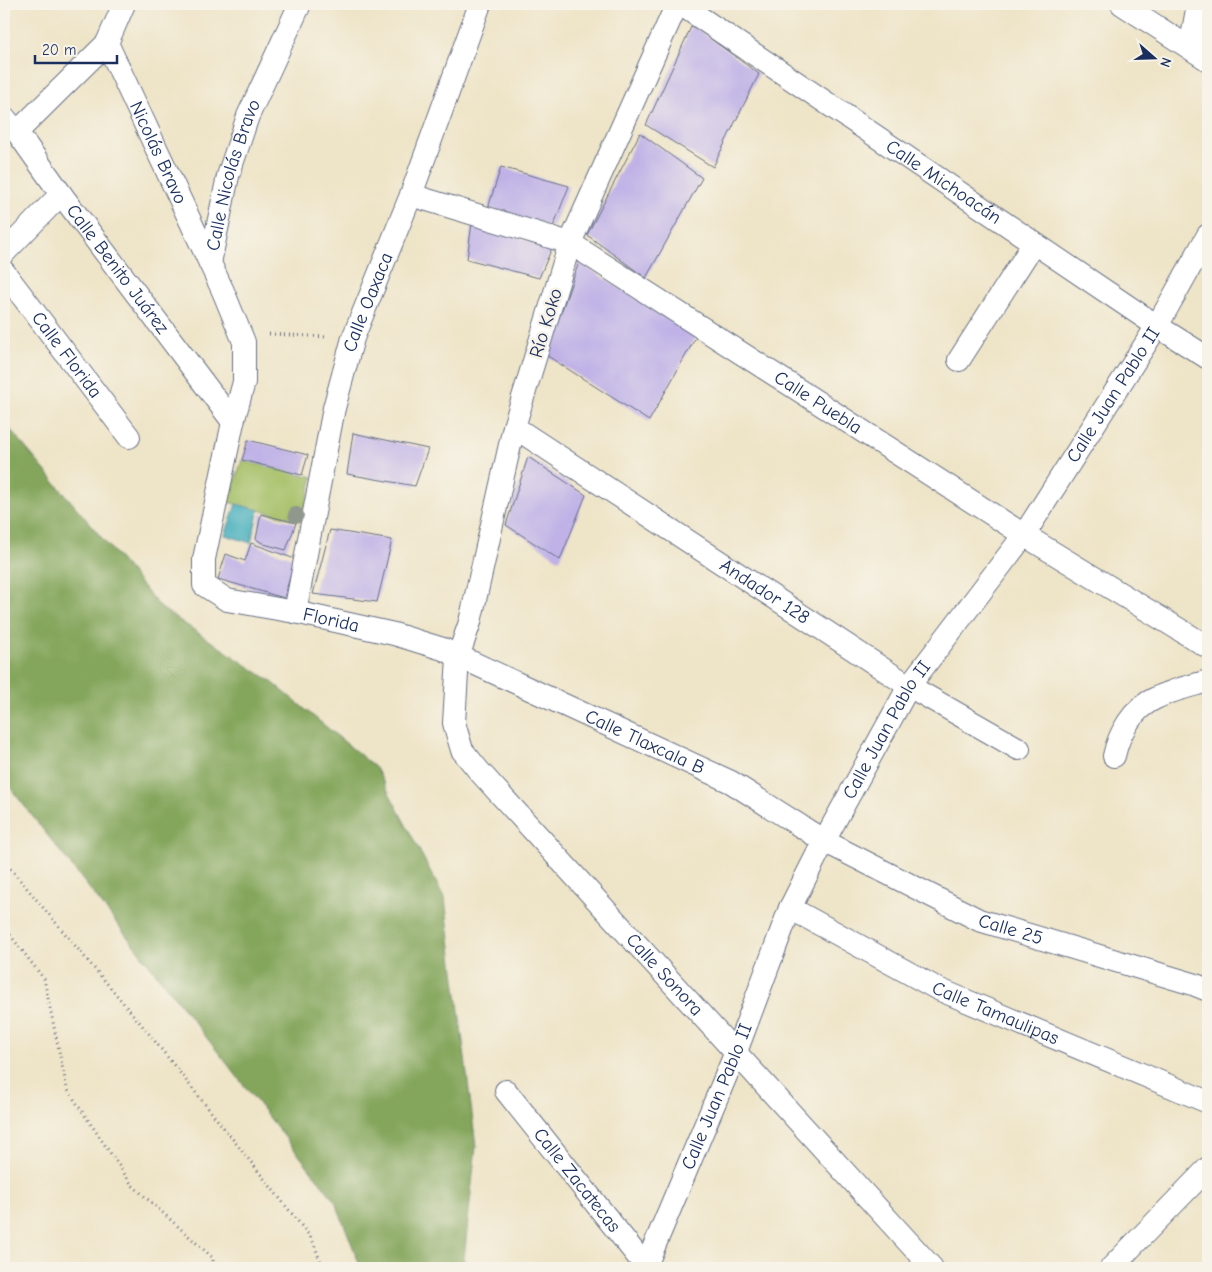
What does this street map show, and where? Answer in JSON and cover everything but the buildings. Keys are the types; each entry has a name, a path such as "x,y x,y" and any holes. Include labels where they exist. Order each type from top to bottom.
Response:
{"street":[{"path":"10,124 107,43 124,4"},
{"name":"Calle Nicolás Bravo","path":"204,585 204,559 233,422 244,382 244,342 210,263 228,176 248,116 300,4"},
{"name":"Calle Oaxaca","path":"295,612 334,408 353,338 411,195 480,4"},
{"name":"Calle Michoacán","path":"678,4 1157,326 1208,358"},
{"name":"Río Koko","path":"458,657 470,622 514,427 570,243 678,4"},
{"path":"1122,4 1199,54"},
{"path":"1198,4 1199,54"},
{"name":"Nicolás Bravo","path":"107,43 210,263"},
{"name":"Calle Benito Juárez","path":"10,124 233,422"},
{"path":"4,253 61,194"},
{"name":"Calle Puebla","path":"411,195 570,243 1024,535 1208,648"},
{"name":"Calle Juan Pablo II","path":"646,1268 736,1052 790,908 824,841 910,686 1024,535 1157,326 1208,235"},
{"path":"959,360 1034,243"},
{"name":"Calle Florida","path":"4,272 128,437"},
{"name":"Andador 128","path":"514,427 910,686 1019,749"},
{"name":"Florida","path":"204,585 227,600 295,612 394,634 443,649 458,657"},
{"name":"Calle Tlaxcala B","path":"458,657 731,782 824,841"},
{"name":"Calle Sonora","path":"458,657 454,723 462,750 479,771 932,1268"},
{"path":"1114,756 1118,740 1134,714 1140,709 1154,698 1208,681"},
{"name":"Calle 25","path":"824,841 979,920 1208,990"},
{"name":"Calle Tamaulipas","path":"790,908 938,989 1208,1102"},
{"name":"Calle Zacatecas","path":"506,1091 646,1268"},
{"path":"1111,1268 1208,1168"}],"path":[{"path":"240,332 353,338"},
{"path":"4,861 146,1030 312,1239 323,1268"},
{"path":"4,927 44,979 67,1089 132,1185 213,1258 213,1268"}],"green space":[{"path":"4,422 161,608 272,682 376,768 445,899 476,1146 463,1268 361,1268 335,1201 4,780"},
{"path":"242,460 313,477 301,521 228,502"}],"water":[{"path":"236,504 259,510 251,543 225,535"}]}
